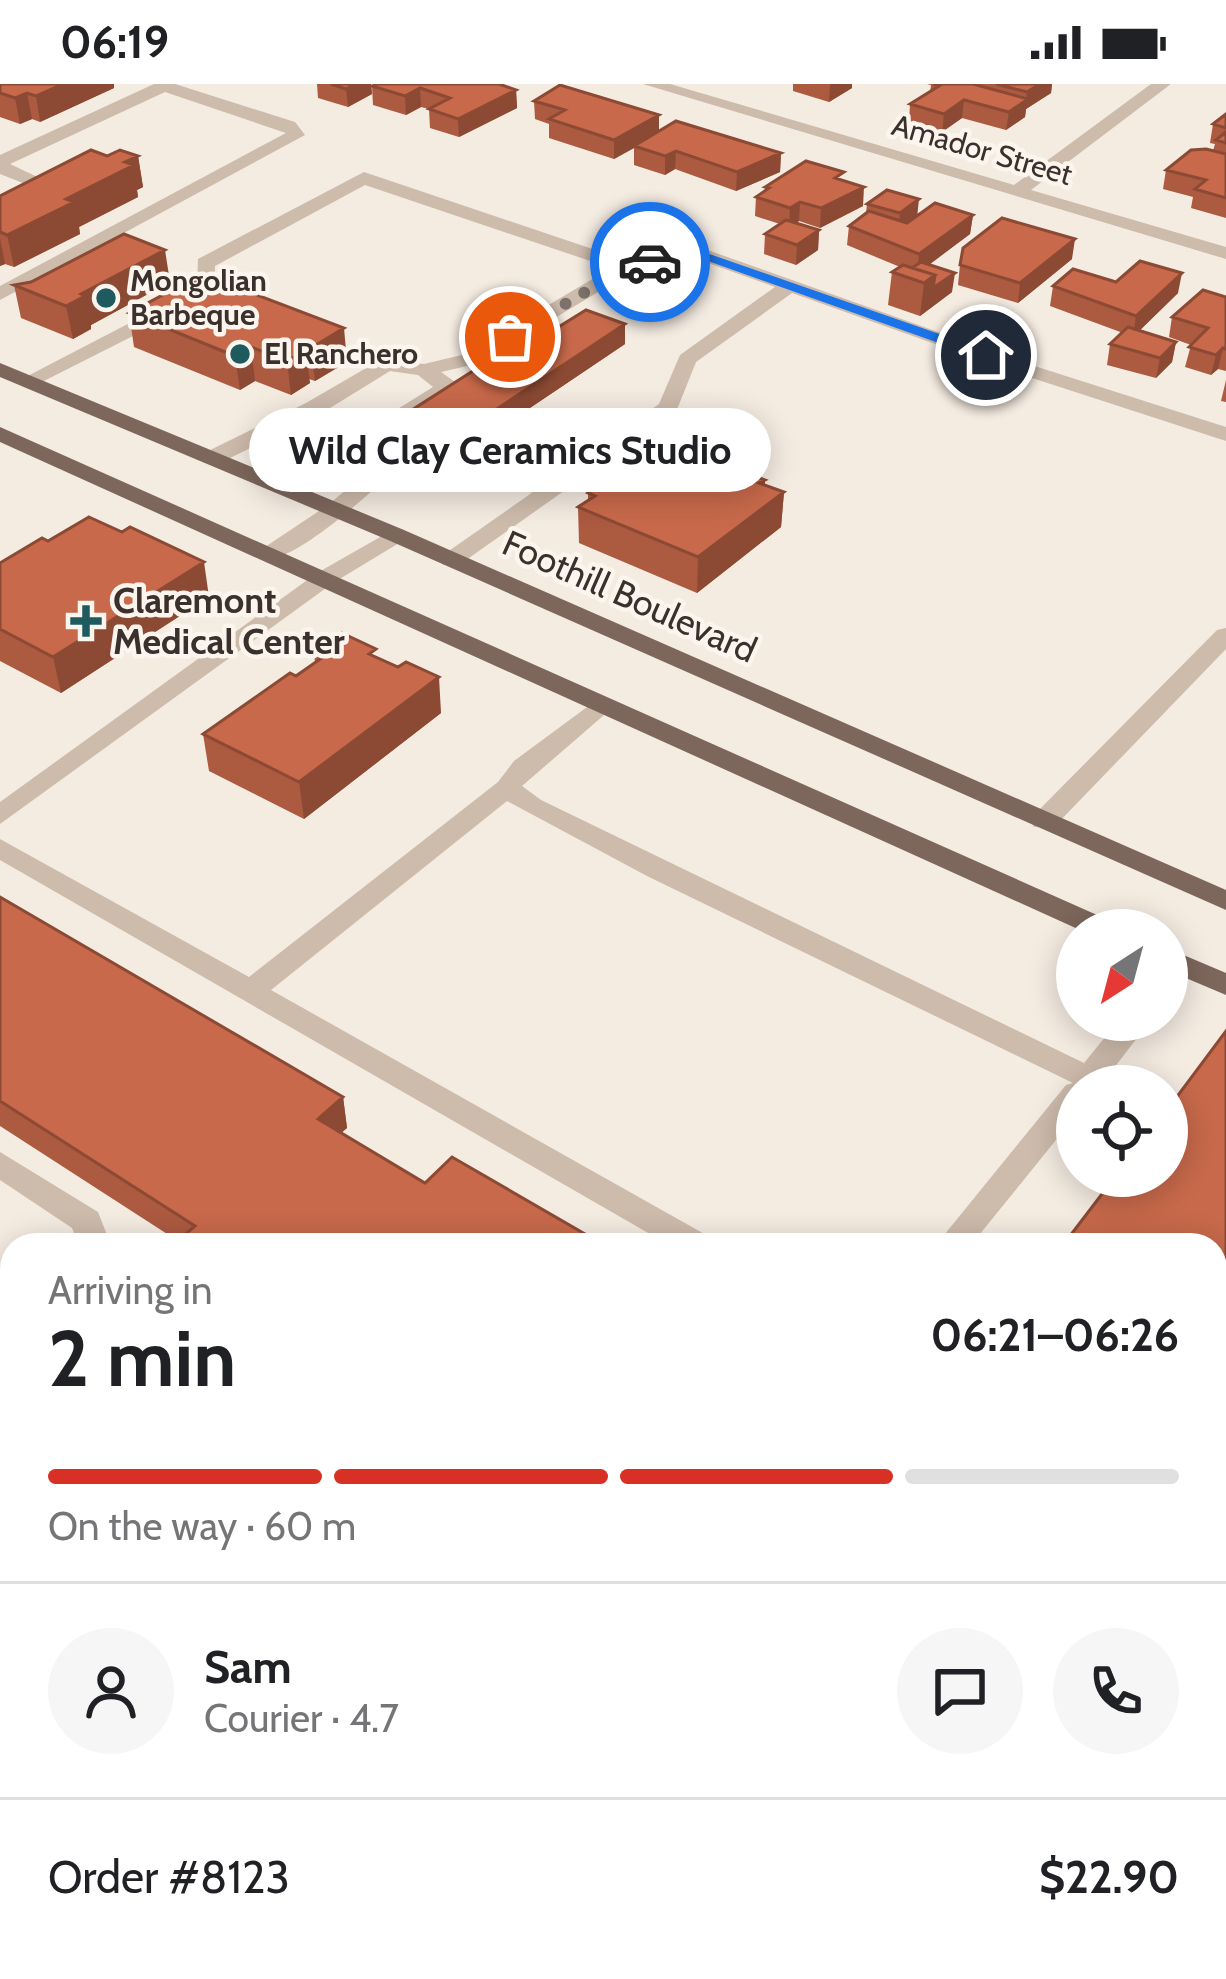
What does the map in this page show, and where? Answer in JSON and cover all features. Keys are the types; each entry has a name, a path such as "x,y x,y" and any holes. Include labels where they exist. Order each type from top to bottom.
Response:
{"main road":[{"name":"Foothill Boulevard","path":"0,369 396,535 1226,901"},
{"path":"0,434 1058,909"},
{"path":"1188,973 1226,985"}],"street":[{"name":"Amador Street","path":"652,84 1226,253"},
{"path":"1016,192 1162,84"},
{"path":"0,164 164,86 289,126 296,135 0,294"},
{"path":"0,164 58,191 0,220"},
{"path":"29,381 207,291 205,263 364,178 627,267"},
{"path":"212,458 314,408 387,364 424,370 473,359 627,267 695,252 1226,434"},
{"path":"452,560 668,407 687,359 789,286"},
{"path":"270,554 336,510 386,467 372,435 447,387 424,370"},
{"path":"0,814 325,578 396,535"},
{"path":"1045,821 1226,635"},
{"path":"250,991 507,788 523,767 602,704"},
{"path":"507,788 531,806 1056,1072"},
{"path":"0,848 675,1233"},
{"path":"1100,1065 1119,1041"},
{"path":"962,1233 1056,1119"},
{"path":"0,1164 86,1221 90,1233"}],"building":[{"path":"0,84 63,84 36,96 27,93 15,98 0,93"},
{"path":"499,84 516,90 458,119 429,109 450,98 420,88 405,96 372,86"},
{"path":"934,84 973,84 1028,99 1009,112 964,100 944,114 910,104 939,86"},
{"path":"996,84 1040,84 1027,92"},
{"path":"560,85 659,115 614,140 549,119 565,110 534,101"},
{"path":"1226,114 1226,128 1213,124"},
{"path":"676,121 781,153 737,172 676,151 665,156 634,146"},
{"path":"91,150 107,156 120,150 138,156 125,162 134,165 66,199 74,202 7,235 0,232 0,196"},
{"path":"1191,150 1226,154 1226,198 1195,189 1206,180 1166,170"},
{"path":"806,161 844,172 835,178 864,187 821,208 800,202 790,208 756,197"},
{"path":"887,190 919,199 900,213 867,204"},
{"path":"935,203 973,215 919,254 849,226 869,211 907,223"},
{"path":"1002,218 1075,239 1020,283 960,265 963,248"},
{"path":"786,220 819,230 797,245 765,234"},
{"path":"124,234 165,250 66,306 14,285 31,282"},
{"path":"1140,261 1182,273 1136,316 1053,286 1073,269 1116,282"},
{"path":"921,262 955,273 933,288 935,275 912,268"},
{"path":"903,265 935,275 924,283 892,272"},
{"path":"202,274 344,328 311,348 299,347 306,350 287,361 251,347 235,356 129,313"},
{"path":"1203,290 1226,297 1226,349 1216,355 1189,347 1208,328 1172,317"},
{"path":"586,310 625,324 468,428 415,408 476,369 484,373"},
{"path":"1128,327 1176,342 1160,358 1110,344"},
{"path":"663,440 784,492 698,557 578,507 595,496 588,493"},
{"path":"89,517 122,532 130,527 204,562 53,657 0,629 0,563"},
{"path":"342,633 376,649 369,654 398,667 406,662 439,677 299,782 203,734 290,673 296,676 323,657 314,653"},
{"path":"0,897 343,1097 318,1119 425,1183 452,1157 583,1233 187,1233 195,1226 0,1101"},
{"path":"1226,1031 1226,1233 1072,1233 1100,1197 1188,1197 1188,1082"}],"way so far":[{"path":"510,337 627,267 650,262"}],"place":[{"name":"Mongolian Barbeque","path":"106,298"},
{"name":"Wild Clay Ceramics Studio","path":"510,337"},
{"name":"El Ranchero","path":"240,354"},
{"name":"Claremont Medical Center","path":"86,621"}],"route":[{"path":"650,262 695,252 986,355"}]}
